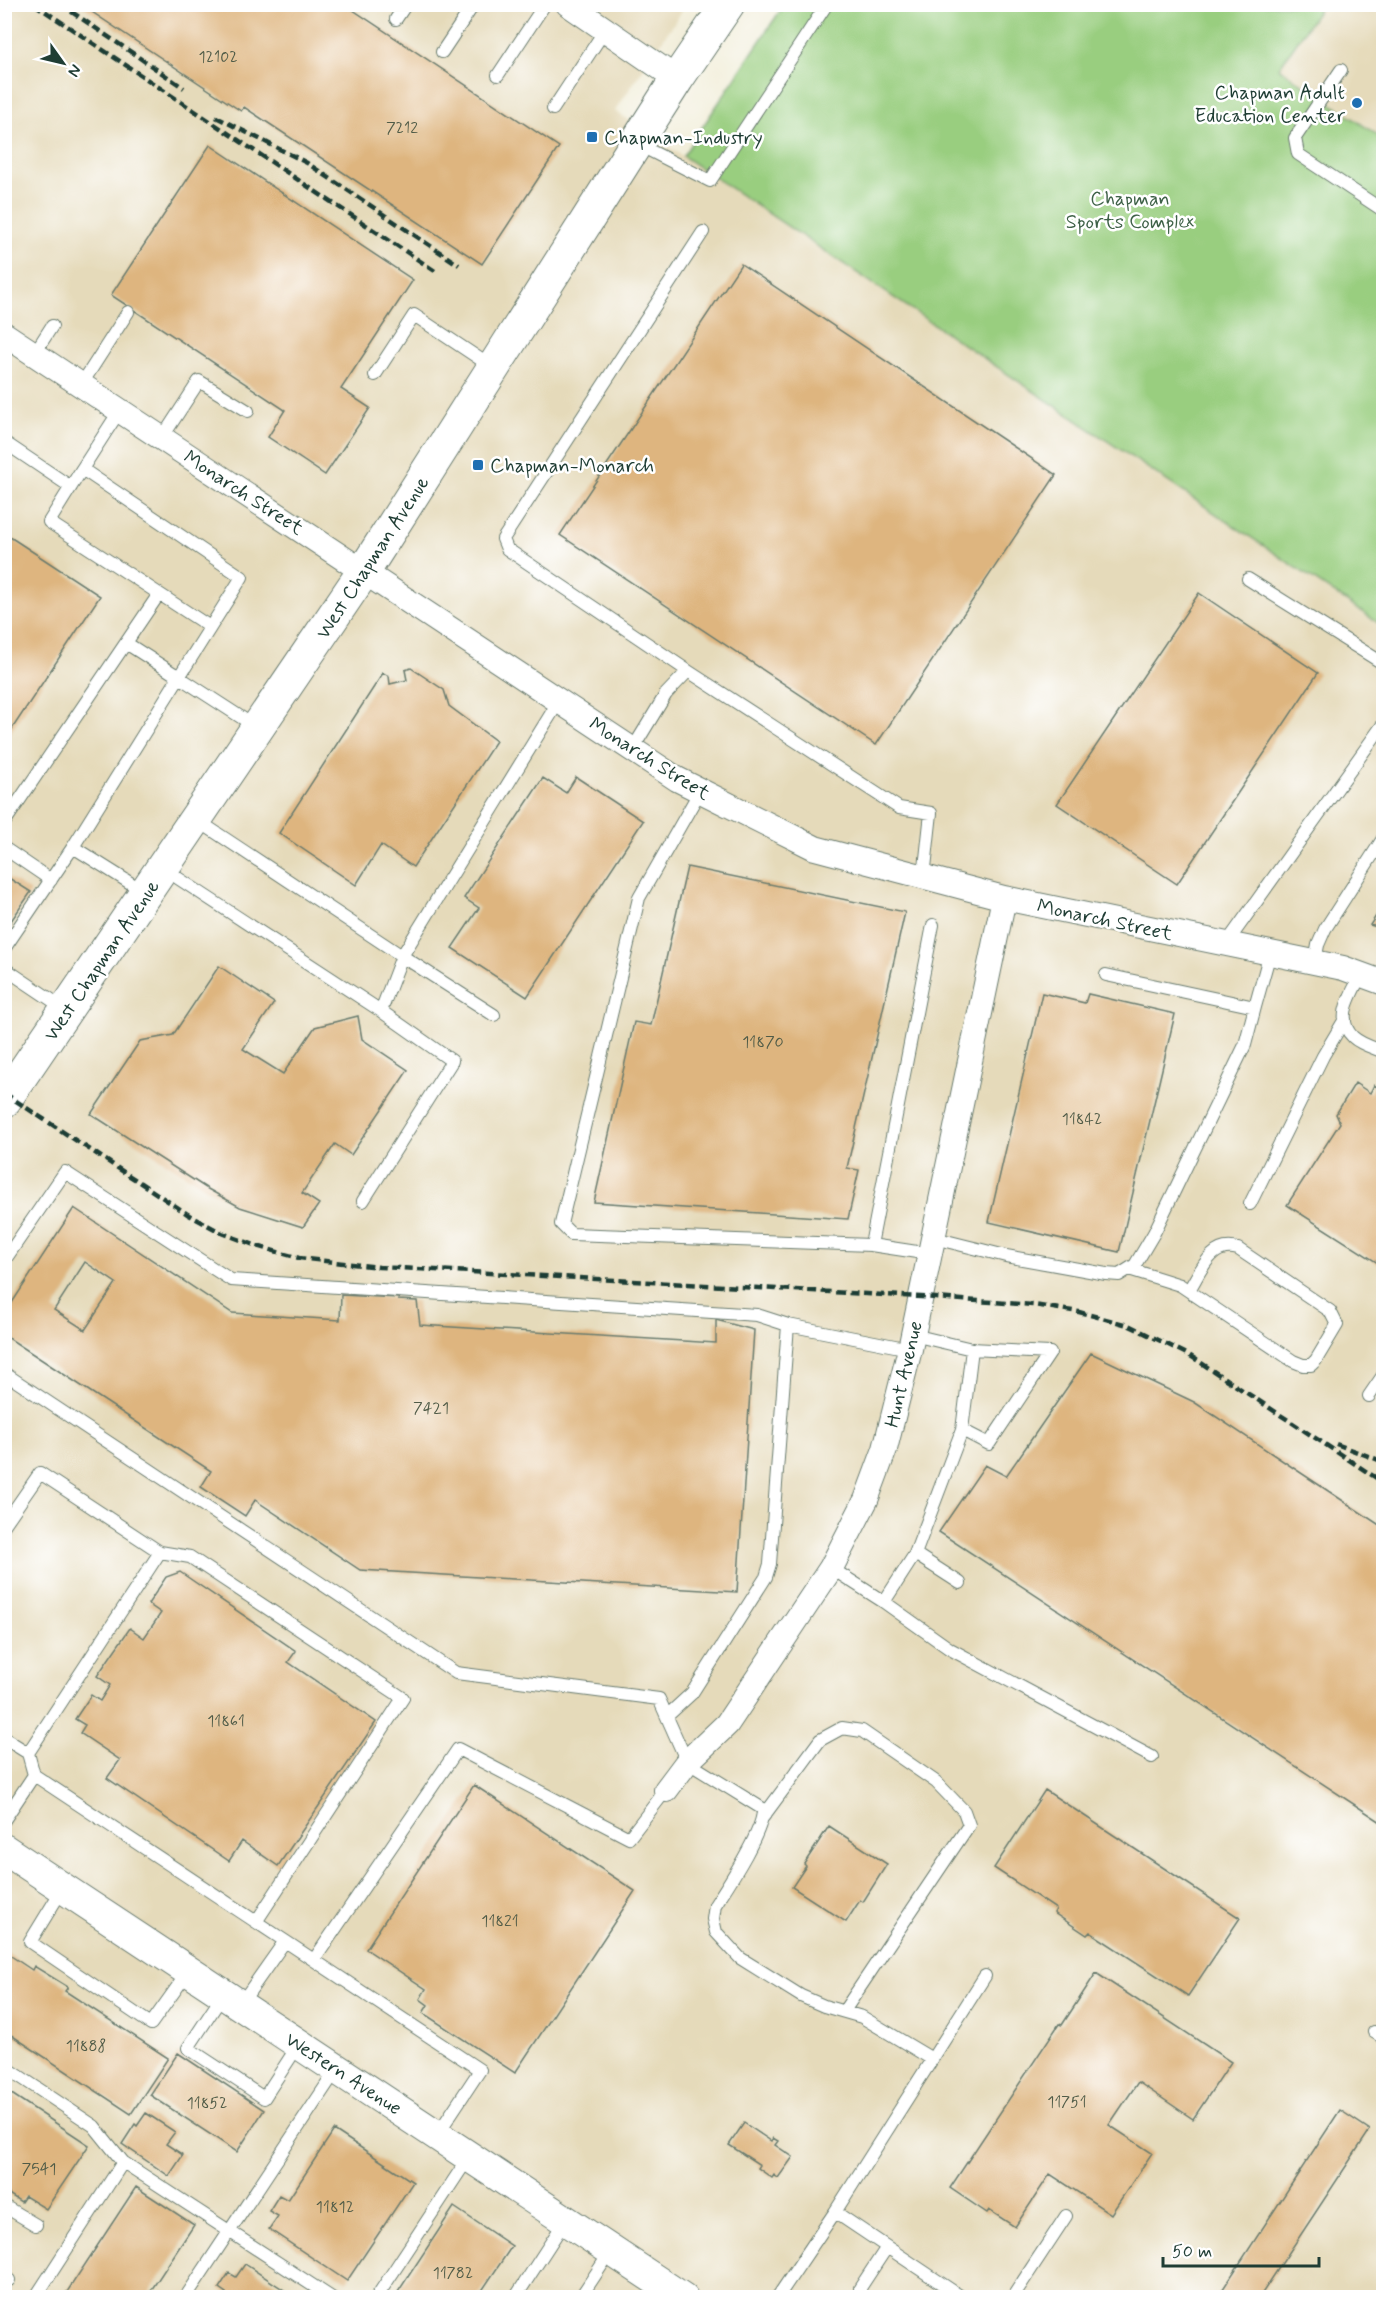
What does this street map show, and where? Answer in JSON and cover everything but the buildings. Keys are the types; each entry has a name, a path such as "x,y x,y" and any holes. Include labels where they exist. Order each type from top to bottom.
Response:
{"main road":[{"name":"West Chapman Avenue","path":"4,1101 364,571 677,79 728,4"}],"street":[{"path":"568,4 677,79"},
{"name":"Monarch Street","path":"4,334 677,779 815,848 1004,898 1343,968 1383,983"},
{"name":"Hunt Avenue","path":"666,1790 687,1762 727,1724 831,1568 866,1500 885,1449 912,1342 1004,898"},
{"name":"Western Avenue","path":"6,1854 63,1888 683,2298"}],"lane":[{"path":"396,19 406,4"},
{"path":"442,52 474,4"},
{"path":"498,75 545,4"},
{"path":"636,144 710,181 827,4"},
{"path":"553,110 605,30"},
{"path":"1341,70 1295,138 1298,154 1383,211"},
{"path":"703,232 503,539 507,549 688,671 899,808 931,813 924,877"},
{"path":"81,385 128,312"},
{"path":"375,375 414,315 494,368"},
{"path":"34,354 52,326"},
{"path":"162,438 199,381 248,411"},
{"path":"120,410 49,522 210,627"},
{"path":"4,442 71,487"},
{"path":"4,949 73,847 242,577 82,469"},
{"path":"1248,579 1383,664"},
{"path":"4,823 159,594"},
{"path":"126,643 258,728"},
{"path":"632,750 666,694 688,671"},
{"path":"381,1011 402,956 559,701"},
{"path":"1226,944 1383,723"},
{"path":"700,791 639,898 561,1224 571,1234 932,1246 1006,1256 1106,1275 1119,1275 1135,1265 1154,1233 1245,1045 1270,953"},
{"path":"196,819 494,1015"},
{"path":"1315,962 1318,945 1325,929 1383,837"},
{"path":"73,847 154,881 381,1011 452,1061 363,1201"},
{"path":"4,848 51,880"},
{"path":"871,1245 933,925"},
{"path":"4,968 66,1010"},
{"path":"1106,975 1255,1007"},
{"path":"1361,975 1349,999 1344,1026 1354,1038 1383,1052"},
{"path":"1250,1204 1323,1056 1345,1019"},
{"path":"4,1260 65,1172 231,1280 757,1315 788,1325 912,1342 972,1349 1050,1353 989,1444 962,1430"},
{"path":"1129,1269 1180,1285 1293,1361 1303,1365 1311,1365 1316,1360 1337,1325 1330,1311 1238,1249 1228,1246 1211,1255 1189,1290"},
{"path":"667,1716 692,1693 768,1571 776,1497 788,1325"},
{"path":"884,1602 915,1554 962,1430 972,1349"},
{"path":"4,1372 456,1673 659,1699 687,1762 759,1806 763,1809 763,1817"},
{"path":"1369,1396 1383,1374"},
{"path":"4,1525 40,1473 160,1552 190,1557 403,1698 256,1922"},
{"path":"28,1753 160,1552"},
{"path":"915,1554 960,1583"},
{"path":"831,1568 950,1648 1152,1757"},
{"path":"844,2011 969,1825 964,1811 936,1782 862,1731 842,1728 820,1740 763,1817 716,1905 713,1919 716,1932 740,1958 801,1996 824,2006 862,2017 932,2059"},
{"path":"4,1738 28,1753 34,1775 480,2070 437,2135"},
{"path":"314,1960 458,1749 629,1838 666,1790"},
{"path":"4,1820 34,1775"},
{"path":"63,1888 30,1942 151,2024 189,1971"},
{"path":"285,1941 188,2048 264,2098 299,2044"},
{"path":"777,2298 835,2212 985,1976"},
{"path":"4,2066 94,2126 123,2162 332,2298"},
{"path":"185,2298 337,2069"},
{"path":"376,2298 469,2156"},
{"path":"35,2298 123,2162"},
{"path":"4,2206 36,2225"},
{"path":"835,2212 963,2298"},
{"path":"1012,2298 1066,2216"},
{"path":"515,2298 566,2220"},
{"path":"861,2298 860,2288 887,2247"},
{"path":"580,2298 611,2250"}],"shaded area":[{"path":"5,5 686,5 615,111 1383,626 1383,2297 5,2298"},
{"name":"Chapman Adult Education Center","path":"1322,5 1383,5 1383,139 1279,68"}],"green space":[{"name":"Chapman Sports Complex","path":"784,5 1322,5 1279,68 1383,139 1383,626 683,156"}],"railway":[{"path":"34,4 435,271"},
{"path":"60,4 184,88"},
{"path":"216,117 307,163 459,265"},
{"path":"4,1093 189,1215 222,1233 299,1258 379,1267 1034,1305 1079,1312 1128,1325 1189,1355 1384,1483"},
{"path":"1336,1444 1384,1462"}],"place":[{"name":"Chapman Adult Education Center","path":"1357,103"},
{"name":"Chapman-Industry","path":"592,137"},
{"name":"Chapman-Monarch","path":"478,465"}]}
